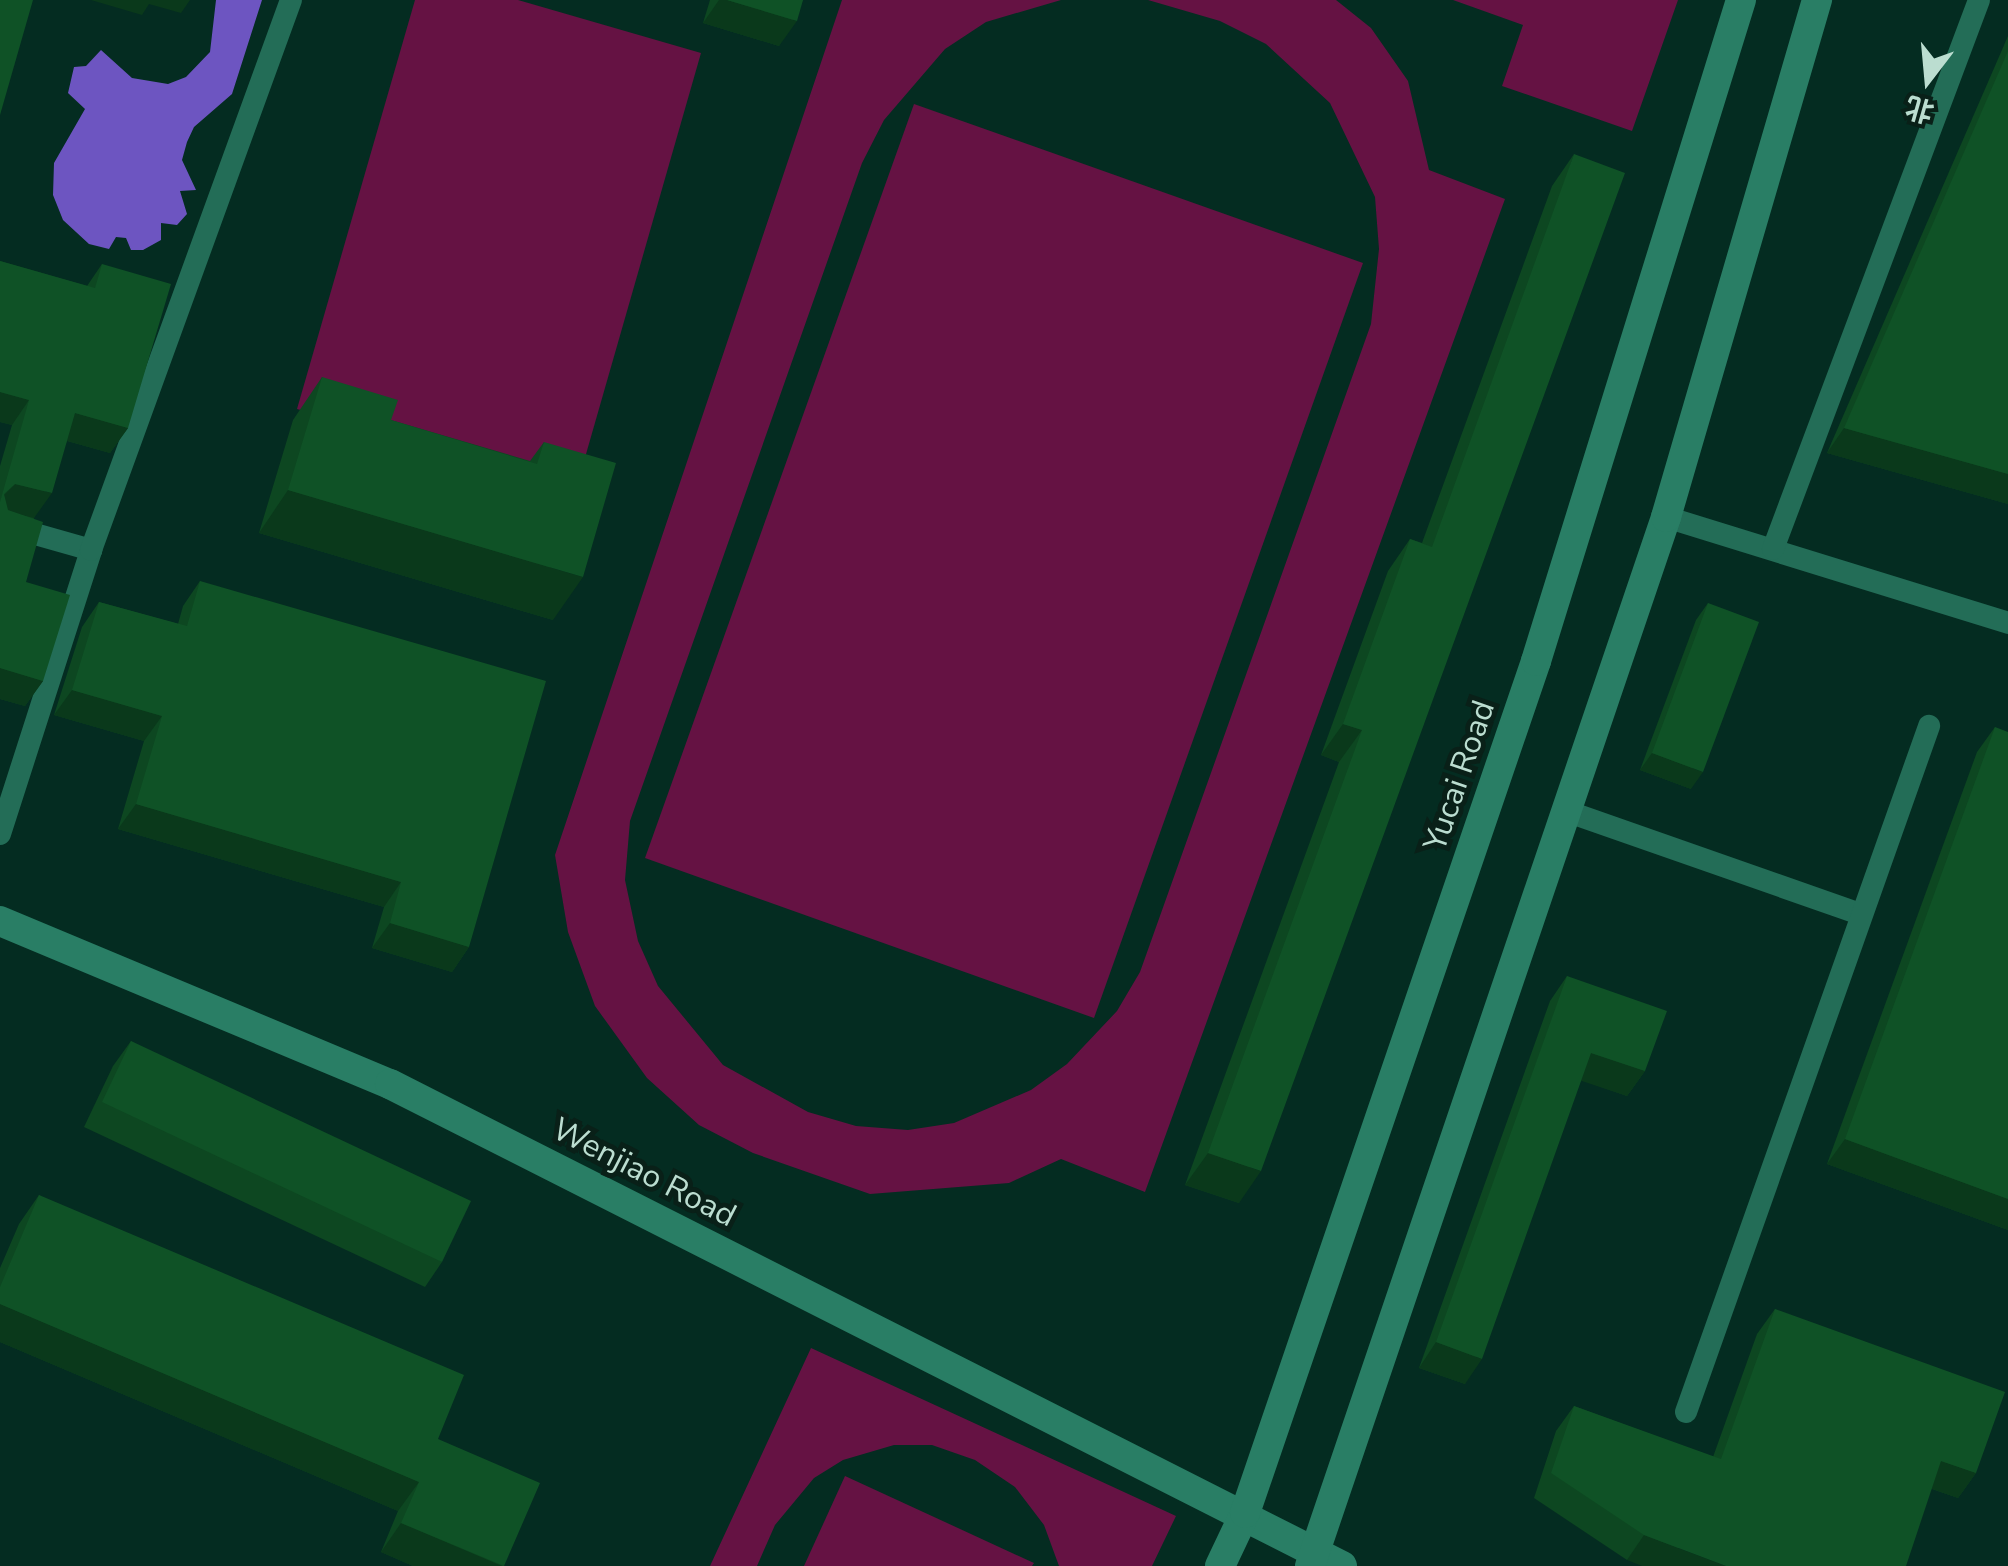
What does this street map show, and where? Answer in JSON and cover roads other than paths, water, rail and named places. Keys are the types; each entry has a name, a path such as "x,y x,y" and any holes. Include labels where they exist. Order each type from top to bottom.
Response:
{"main road":[{"name":"Yucai Road","path":"1220,1566 1245,1513 1536,661 1741,0"},
{"path":"1323,1561 1566,811 1666,518 1817,0"},
{"name":"Wenjiao Road","path":"0,920 390,1084 1245,1513 1323,1561"}],"lane":[{"path":"0,834 91,550 291,0"},
{"path":"1773,549 1979,0"},
{"path":"1666,518 2008,623"},
{"path":"0,524 91,550"},
{"path":"1686,1412 1929,726"},
{"path":"1566,811 1860,914"}]}
